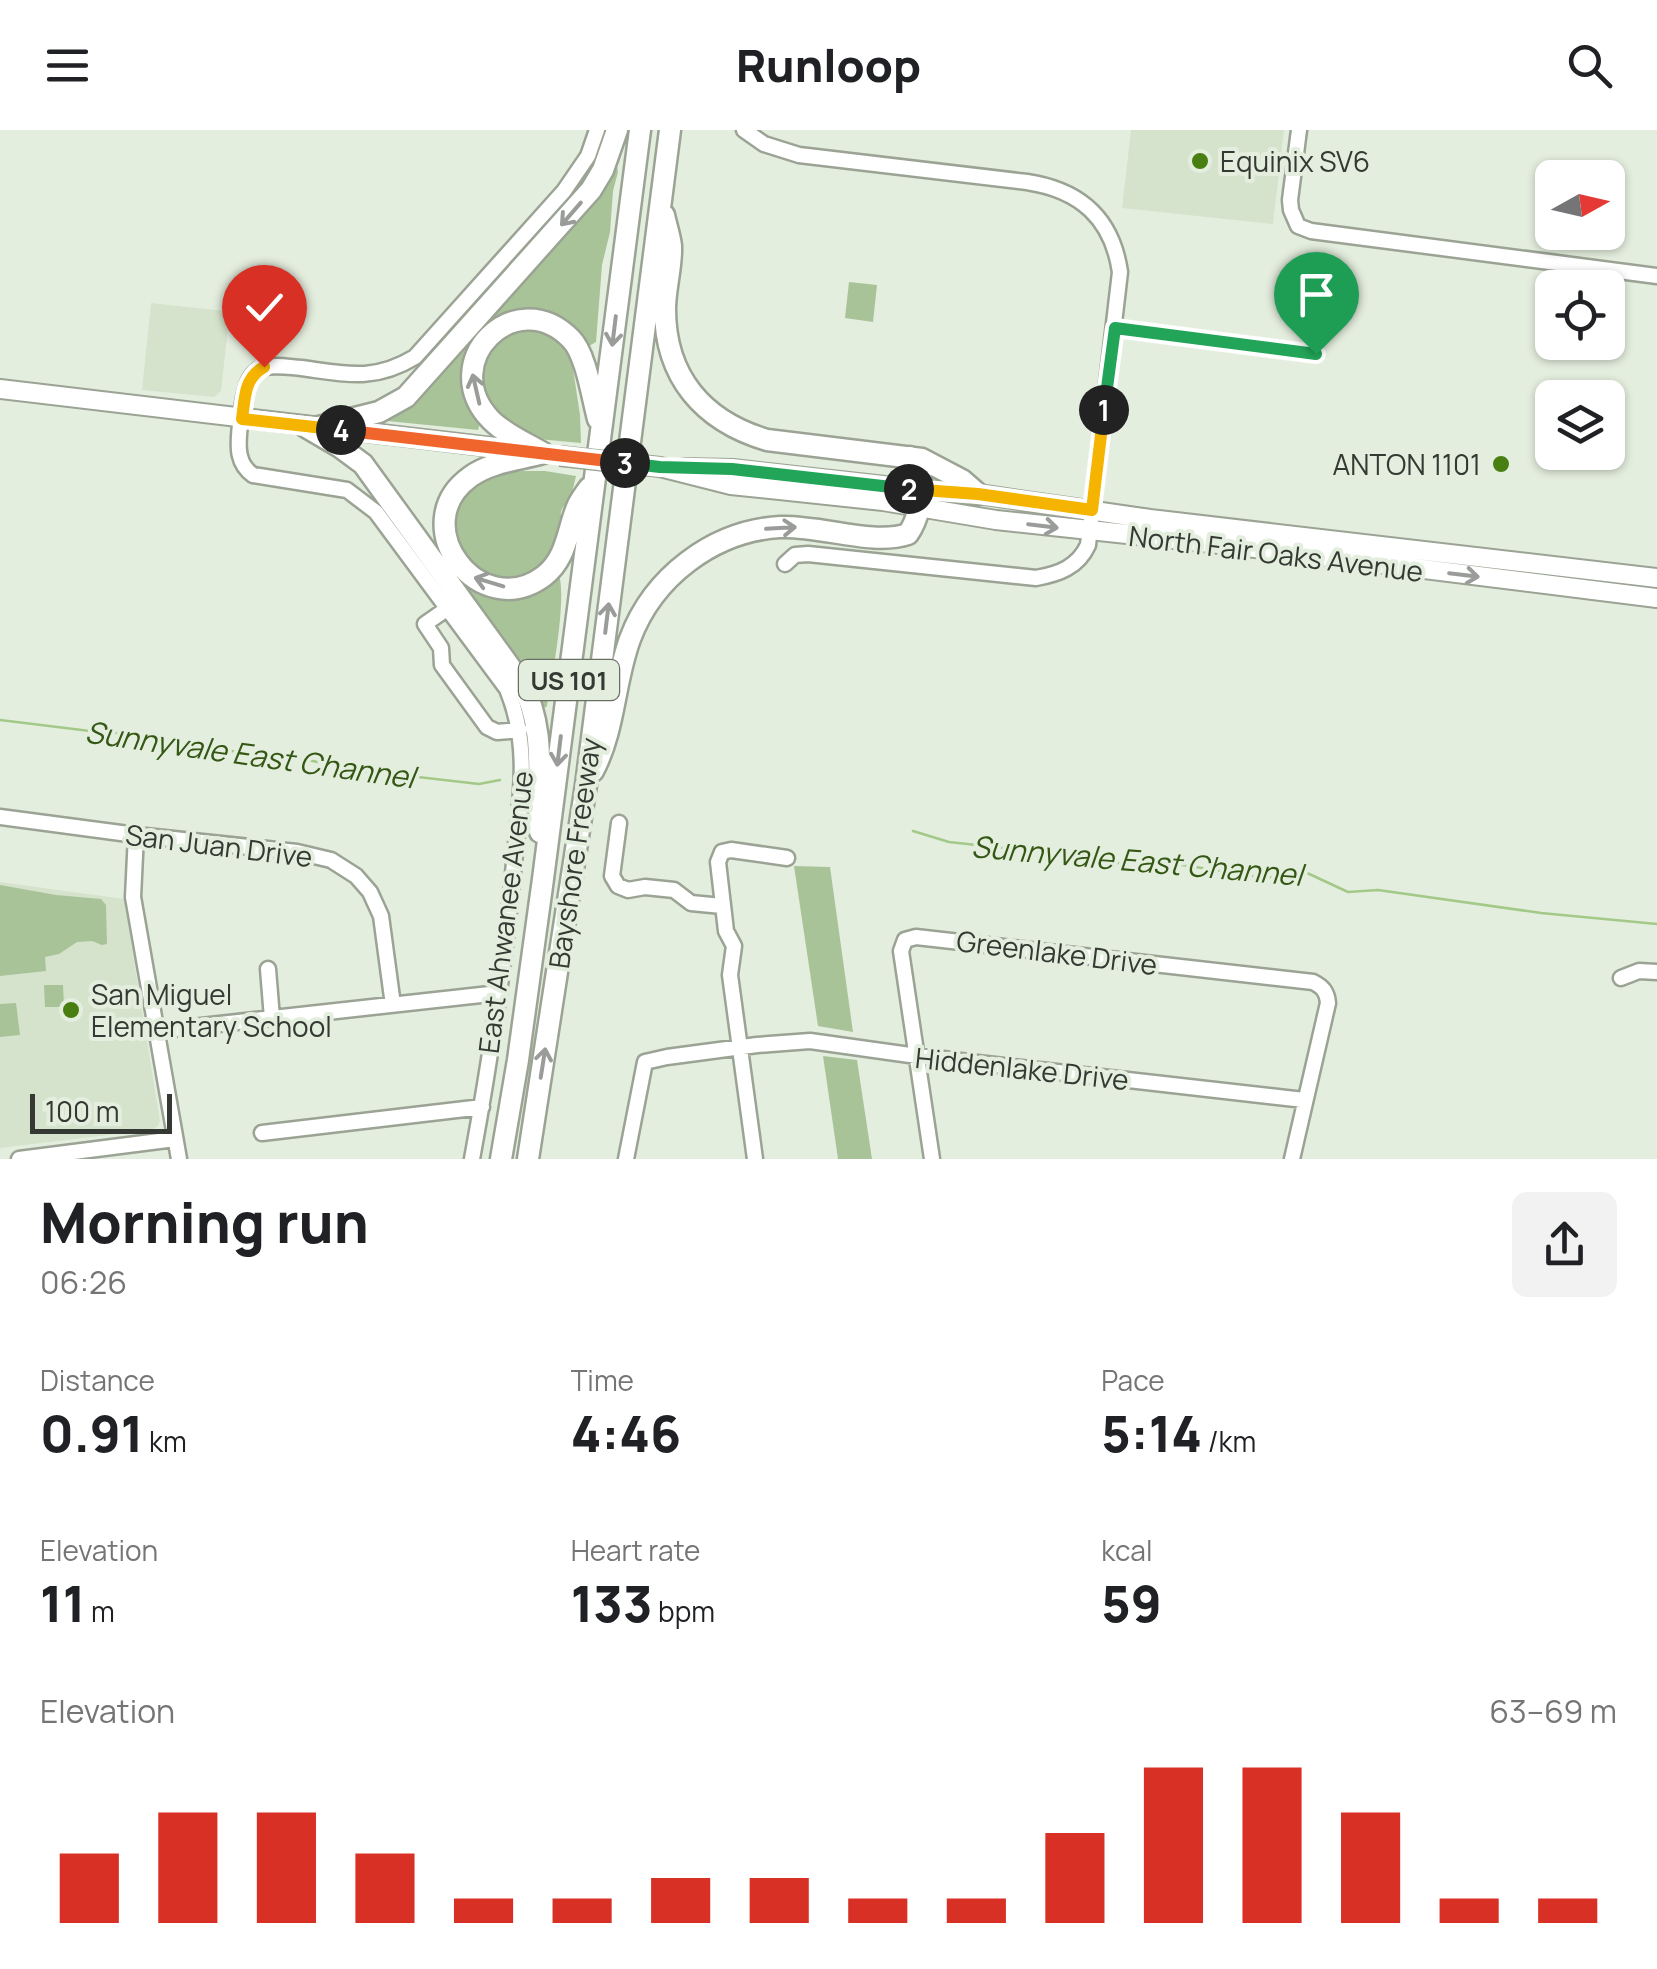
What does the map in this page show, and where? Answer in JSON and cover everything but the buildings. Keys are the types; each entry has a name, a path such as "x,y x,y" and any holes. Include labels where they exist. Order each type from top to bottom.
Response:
{"highway":[{"path":"310,427 379,412 406,397 591,190 603,170 617,130"},
{"name":"Bayshore Freeway","path":"501,1159 543,879 640,130"},
{"name":"Bayshore Freeway","path":"528,1159 586,784 670,130"},
{"path":"661,200 671,248 665,328 680,374 708,411 736,429 767,440 910,457 930,463 962,480 978,494"},
{"path":"551,455 492,421 474,391 472,370 478,350 507,324 536,320 571,339 585,364 601,428"},
{"path":"310,427 363,464 530,697 539,736 543,879"},
{"path":"551,455 482,470 460,486 449,502 444,526 446,539 462,570 498,587 517,587 544,576 562,554 578,505 594,481"},
{"path":"586,784 604,750 622,666 638,622 660,589 690,559 731,536 779,527 885,538 908,534 916,523 921,480 910,457"}],"main road":[{"name":"North Fair Oaks Avenue","path":"0,389 660,467 730,484 919,498 978,494 1657,578"},
{"name":"North Fair Oaks Avenue","path":"919,498 996,520 1657,598"}],"street":[{"name":"East Ahwanee Avenue","path":"472,1159 509,922 524,763 515,708 507,689 376,512 348,490 261,478 247,471 240,457 242,419 250,380 264,367 372,374 415,357 564,192 588,156 597,130"},
{"path":"744,130 785,152 1028,182 1068,193 1098,218 1118,258 1120,282 1090,531 1078,561 1065,570 1036,578 808,554 795,555 785,564"},
{"path":"1299,130 1290,200 1298,226 1311,231 1657,276"},
{"path":"1115,328 1316,354"},
{"path":"448,608 425,624 440,648 442,665 487,727 497,732 520,730"},
{"name":"San Juan Drive","path":"0,817 297,852 331,860 356,876 370,892 381,916 393,1005"},
{"path":"619,823 612,876 618,886 628,890 645,886 674,890 690,903 722,906"},
{"path":"136,835 133,897 179,1159"},
{"path":"755,1159 730,976 734,946 726,931 718,862 722,852 732,850 787,858"},
{"name":"Greenlake Drive","path":"916,1056 901,950 905,940 916,937 1314,982 1325,990 1328,1003 1304,1100"},
{"path":"268,969 272,1018"},
{"path":"1621,978 1640,971 1657,972"},
{"path":"156,1031 499,993"},
{"name":"Hiddenlake Drive","path":"626,1159 645,1062 740,1047 810,1041 1304,1100"},
{"path":"916,1056 932,1159"},
{"path":"1292,1159 1304,1100"},
{"path":"262,1133 482,1107"},
{"path":"19,1159 175,1139"}],"shaded area":[{"path":"1131,130 1284,130 1273,224 1122,208"},
{"path":"151,303 233,312 221,391 214,397 142,390"},
{"name":"San Miguel Elementary School","path":"0,882 124,899 160,1121 157,1127 0,1148"}],"green space":[{"path":"616,159 618,172 602,265 596,342 589,346 571,324 548,312 521,309 494,317 488,310"},
{"path":"849,282 877,285 873,322 845,318"},
{"path":"541,328 570,349 581,443 538,439 505,426 480,393 478,356 502,334"},
{"path":"459,343 466,348 462,387 480,423 478,430 387,421 385,413"},
{"path":"523,471 576,476 561,512 560,534 547,560 529,575 501,579 484,574 460,550 454,517 459,501 476,482"},
{"path":"558,572 560,617 545,708 529,671 510,653 457,578 482,588"},
{"path":"794,866 830,867 853,1032 818,1026"},
{"path":"0,885 101,899 106,905 107,944 77,942 59,954 45,957 46,971 0,976"},
{"path":"44,985 63,985 64,1007 45,1007"},
{"path":"16,1003 20,1035 0,1037 0,1004"},
{"path":"823,1056 857,1060 872,1159 838,1159"}],"waterway":[{"name":"Sunnyvale East Channel","path":"0,720 288,756 362,771 479,784 500,780"},
{"name":"Sunnyvale East Channel","path":"913,831 949,842 1116,863 1176,864 1266,878 1305,872 1348,892 1378,890 1541,913 1657,924"}],"place":[{"name":"Equinix SV6","path":"1200,161"},
{"name":"ANTON 1101","path":"1501,464"},
{"name":"San Miguel Elementary School","path":"71,1010"}],"route":[{"path":"264,367 254,373 247,386 242,419 660,467 711,467 978,494 1092,510 1115,328 1316,354"}]}
